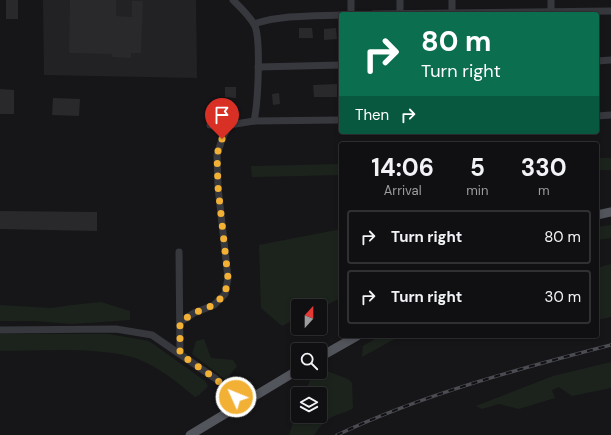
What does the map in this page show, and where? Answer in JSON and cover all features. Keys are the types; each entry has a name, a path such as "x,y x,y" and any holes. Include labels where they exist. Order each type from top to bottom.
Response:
{"main road":[{"path":"599,214 611,212"},
{"path":"327,353 353,338"},
{"path":"190,435 291,374"}],"street":[{"path":"233,0 254,24 257,32 258,67 254,121"},
{"path":"351,0 351,12"},
{"path":"400,0 400,12"},
{"path":"452,0 452,12"},
{"path":"551,0 551,11"},
{"path":"502,12 611,11"},
{"path":"254,24 262,21 298,16 339,15"},
{"path":"599,61 611,60"},
{"path":"258,67 339,65"},
{"path":"599,116 611,116"},
{"path":"210,126 254,121 339,120"},
{"path":"180,322 194,313 214,305 225,294 228,278 218,187 217,154 229,125"},
{"path":"179,252 180,354"},
{"path":"0,330 116,330 152,335 216,379 242,404"}],"shaded area":[{"path":"43,0 196,0 197,78 44,75"},
{"path":"599,158 611,158 611,170 599,170"},
{"path":"339,164 339,175 252,177 251,166"},
{"path":"611,225 611,238 599,240 599,227"},
{"path":"339,229 339,299 327,305 327,299 291,299 291,322 282,326 261,308 259,245"},
{"path":"611,264 611,317 599,320 599,267"},
{"path":"101,302 130,311 130,320 72,324 34,321 0,321 0,305 51,308"},
{"path":"0,334 108,334 149,341 205,381 208,386 195,397 155,367 128,356 113,353 81,350 0,351"},
{"path":"377,338 396,338 362,357 363,346"},
{"path":"204,339 211,358 233,360 237,366 226,380 192,354 196,341"},
{"path":"611,362 611,388 572,396 559,387 552,390 555,398 519,409 499,404 482,409 476,406 553,376"},
{"path":"327,371 348,379 352,383 353,408 327,421 327,387 307,387 311,379 327,379"},
{"path":"293,423 324,423 314,435 289,435"}],"building":[{"path":"6,0 18,0 18,19 6,19"},
{"path":"70,0 116,0 116,16 132,17 132,1 143,1 141,53 131,53 131,58 112,57 112,54 69,53"},
{"path":"299,28 312,28 313,38 299,38"},
{"path":"336,28 337,39 324,40 324,29"},
{"path":"337,84 337,97 314,97 313,85"},
{"path":"225,87 236,87 236,98 225,97"},
{"path":"0,89 14,90 14,114 0,114"},
{"path":"279,93 280,104 273,105 272,94"},
{"path":"53,98 80,99 79,116 52,115"},
{"path":"0,211 97,212 97,231 0,229"}],"railway":[{"path":"337,435 370,420 437,395 506,373 611,345"}],"route":[{"path":"222,139 217,154 218,187 228,278 225,294 214,305 194,313 180,322 180,354 216,379 236,397"}]}
